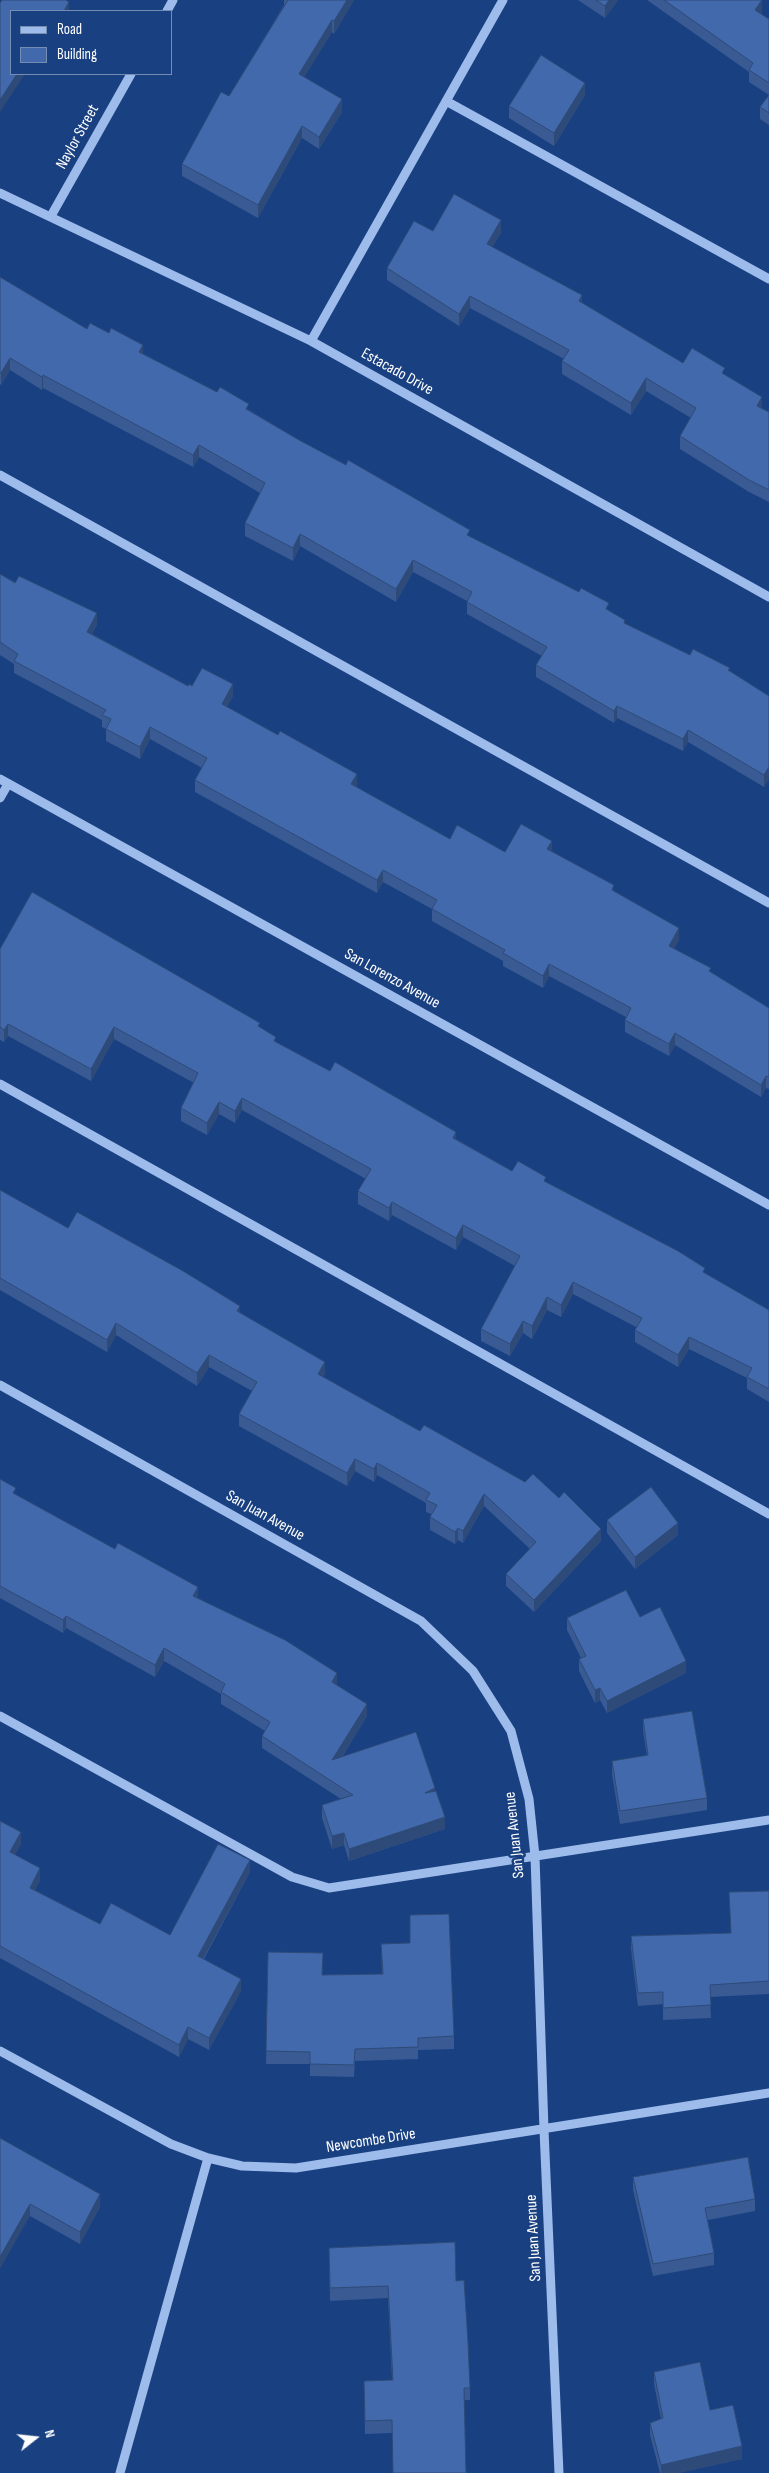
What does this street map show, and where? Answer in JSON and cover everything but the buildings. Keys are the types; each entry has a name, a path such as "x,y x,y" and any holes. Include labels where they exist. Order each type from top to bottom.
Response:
{"street":[{"path":"311,340 503,0"},
{"name":"Naylor Street","path":"51,216 130,75"},
{"path":"446,101 769,279"},
{"name":"Estacado Drive","path":"0,193 311,340 769,597"},
{"path":"0,475 769,903"},
{"path":"0,798 4,782"},
{"name":"San Lorenzo Avenue","path":"4,782 769,1205"},
{"path":"0,1084 769,1514"},
{"name":"San Juan Avenue","path":"0,1385 421,1622 473,1671 511,1730 529,1799 535,1856 544,2130 559,2473"},
{"path":"0,1716 292,1877 329,1888 769,1820"},
{"name":"Newcombe Drive","path":"0,2052 170,2144 208,2158 242,2166 296,2168 769,2093"},
{"path":"120,2473 208,2158"}]}
